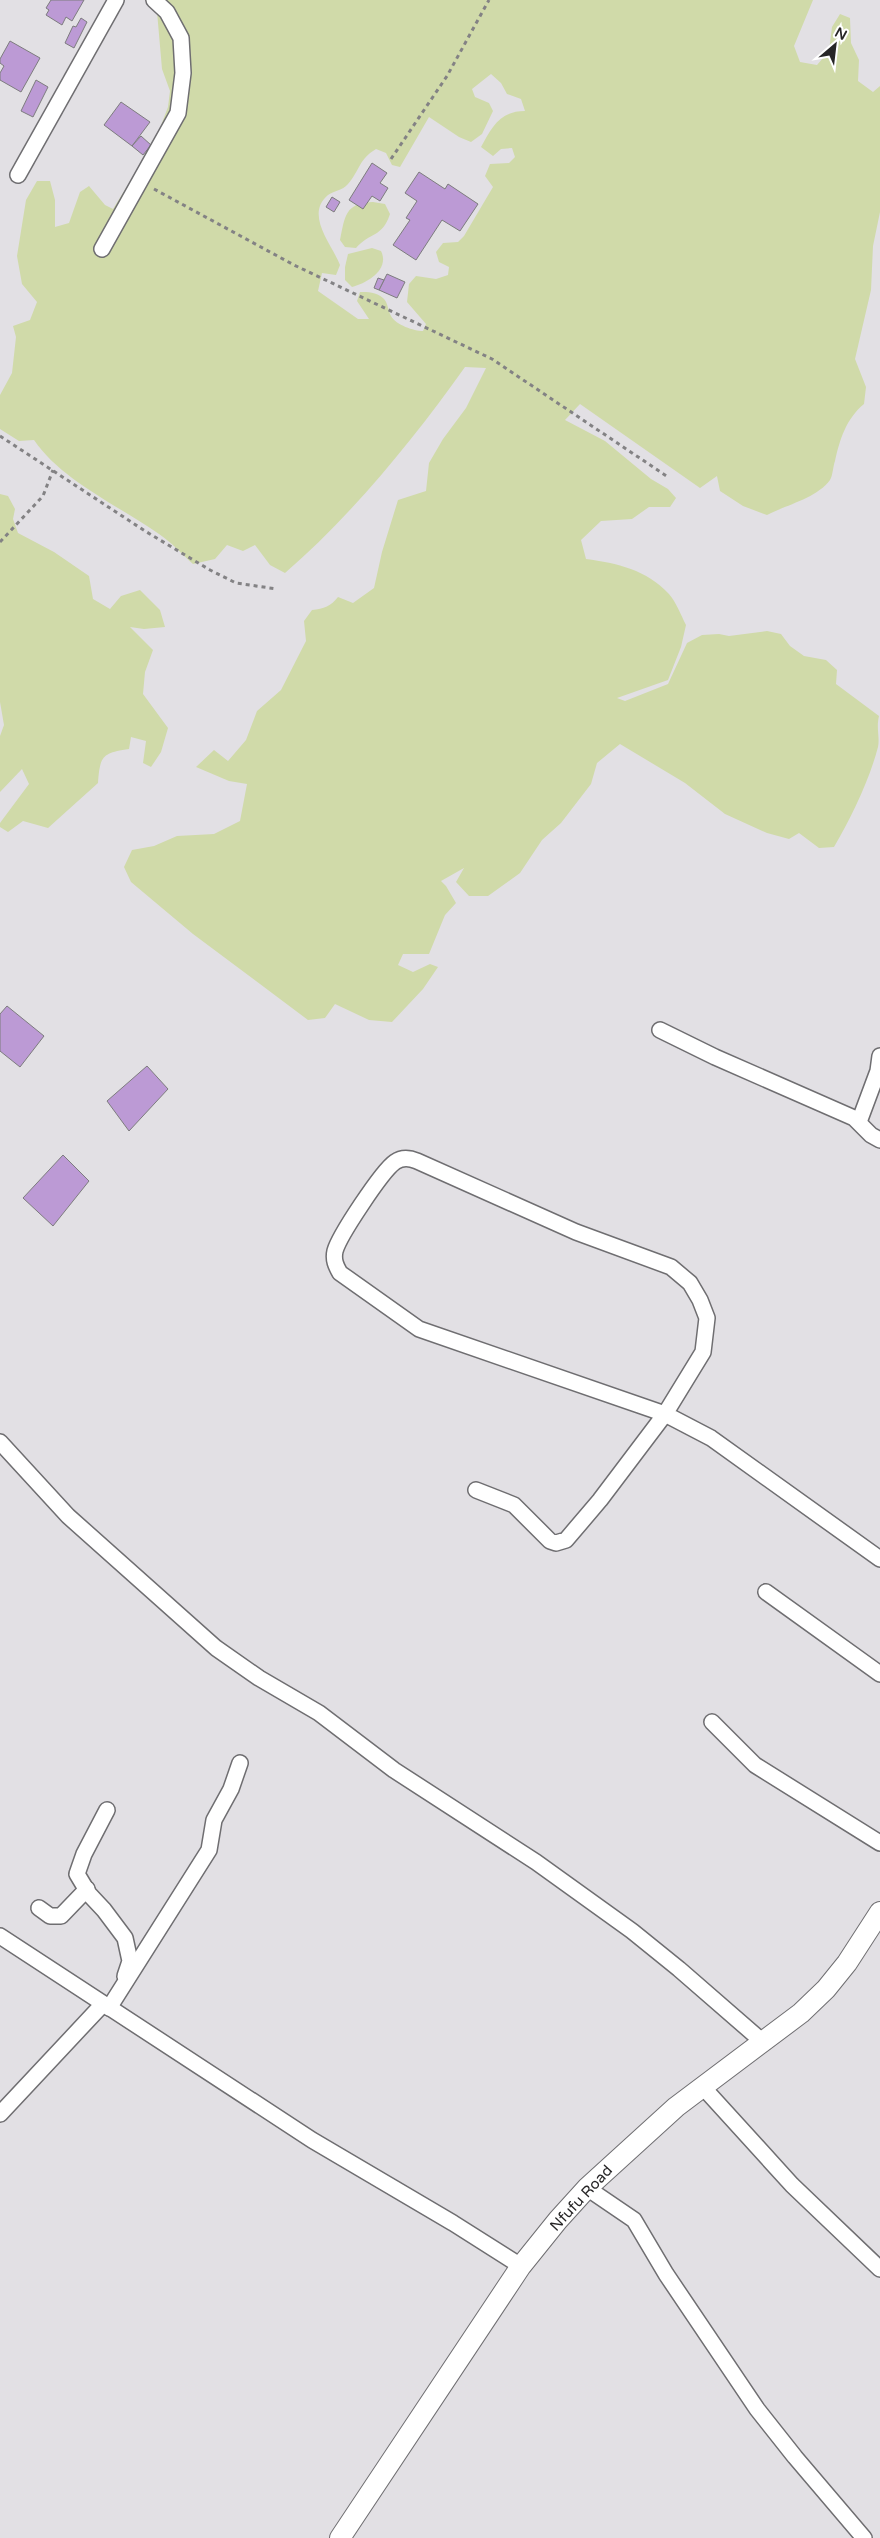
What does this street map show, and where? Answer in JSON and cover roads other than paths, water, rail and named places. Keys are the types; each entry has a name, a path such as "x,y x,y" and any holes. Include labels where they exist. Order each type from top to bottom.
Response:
{"street":[{"path":"18,175 116,0"},
{"path":"102,249 178,113 183,73 181,38 167,12 154,0"},
{"path":"660,1030 859,1122 870,1135 880,1140"},
{"path":"859,1122 878,1071 880,1056"},
{"path":"476,1490 514,1505 545,1538 556,1543 566,1540 600,1500 665,1414 705,1345 707,1318 700,1300 690,1283 671,1268 658,1261 568,1228 417,1160 403,1159 390,1168 341,1238 334,1258 340,1273 419,1329 665,1414 710,1438 880,1559"},
{"path":"1,1445 68,1516 216,1648 259,1678 319,1713 394,1770 536,1862 632,1931 763,2042"},
{"path":"766,1592 880,1674"},
{"path":"712,1722 755,1765 880,1843"},
{"path":"0,2114 120,1992 209,1850 214,1820 231,1789 240,1763"},
{"path":"107,1810 84,1854 78,1874 86,1889 124,1938 130,1961 120,1992"},
{"path":"39,1908 50,1916 61,1916 86,1889"},
{"name":"Nfufu Road","path":"340,2538 520,2266 587,2188 641,2136 702,2086 801,2013 826,1989 847,1964 880,1912"},
{"path":"0,1936 312,2140 453,2223 520,2266"},
{"path":"702,2086 792,2185 880,2269"},
{"path":"587,2188 634,2220 666,2274 762,2416 864,2538"}]}
